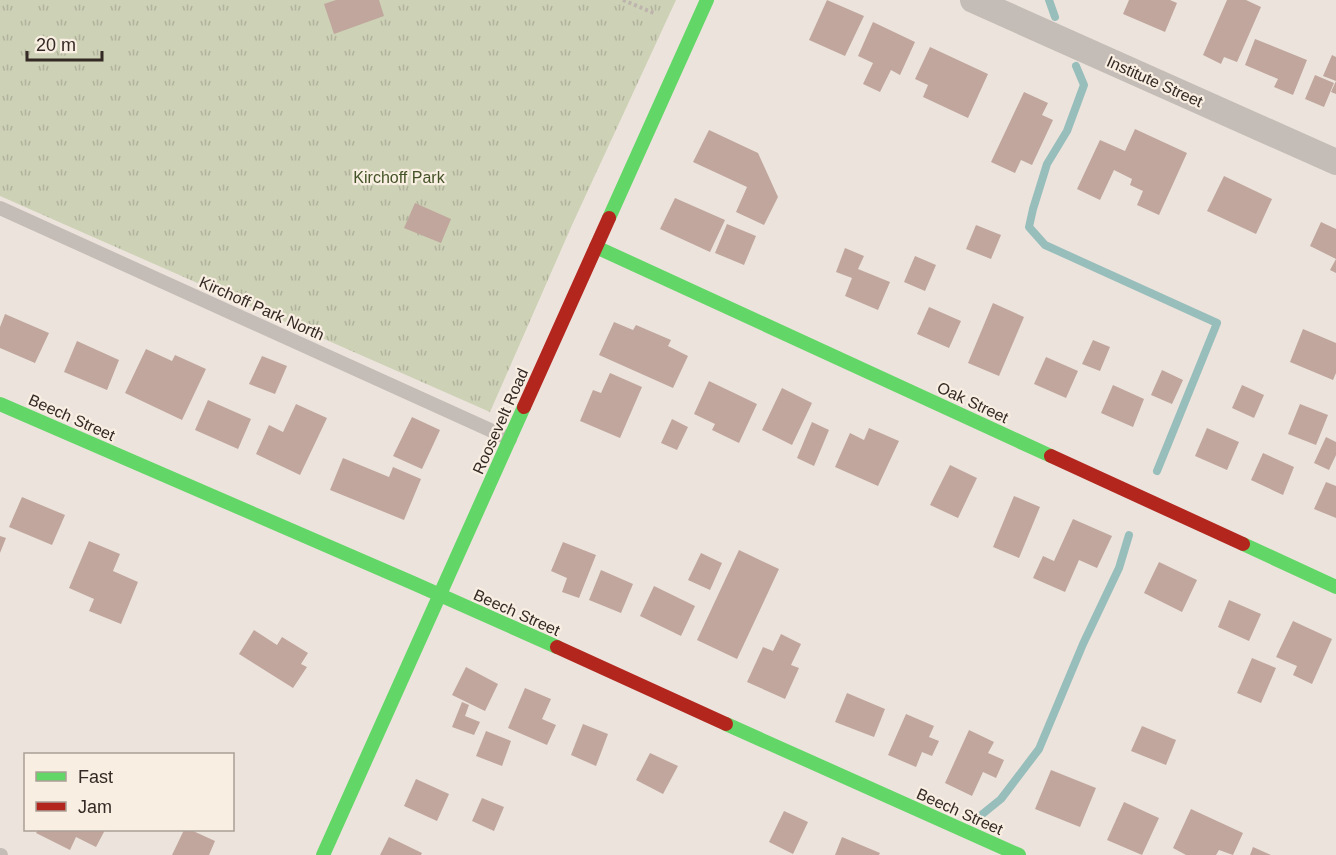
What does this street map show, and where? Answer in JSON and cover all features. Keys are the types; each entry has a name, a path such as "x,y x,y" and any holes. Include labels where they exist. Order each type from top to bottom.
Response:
{"street":[{"name":"Roosevelt Road","path":"323,855 707,0"},
{"name":"Institute Street","path":"973,0 1336,162"},
{"name":"Oak Street","path":"596,247 1336,587"},
{"name":"Beech Street","path":"0,404 440,596 1019,855"}],"lane":[{"name":"Kirchoff Park North","path":"0,208 510,439"}],"path":[{"path":"623,0 656,14"}],"green space":[{"name":"Kirchoff Park","path":"0,0 676,0 572,225 490,412 0,196"}],"building":[{"path":"336,0 379,0 384,16 334,34 324,4"},
{"path":"827,0 864,16 845,56 809,40"},
{"path":"1129,0 1170,0 1177,3 1165,32 1123,14"},
{"path":"1227,0 1246,0 1261,7 1237,62 1224,57 1221,64 1203,55"},
{"path":"873,22 915,42 900,75 891,70 880,92 863,84 873,63 858,56"},
{"path":"1255,39 1307,60 1293,95 1274,87 1278,79 1245,65"},
{"path":"930,47 988,74 968,118 923,97 928,85 915,79"},
{"path":"1332,55 1336,57 1336,81 1323,76"},
{"path":"1315,75 1334,83 1324,107 1305,99"},
{"path":"1336,81 1336,94 1331,92"},
{"path":"1024,92 1048,103 1042,115 1053,120 1032,165 1021,160 1015,173 991,162"},
{"path":"1135,129 1187,153 1159,215 1137,205 1143,191 1130,185 1132,179 1114,170 1100,200 1077,189 1100,140 1125,151"},
{"path":"709,130 758,153 778,197 764,225 736,212 747,187 693,162"},
{"path":"1224,176 1272,199 1256,234 1207,211"},
{"path":"675,198 725,220 710,252 660,229"},
{"path":"415,203 451,219 441,243 404,228"},
{"path":"1321,222 1336,229 1336,259 1310,246"},
{"path":"727,224 756,236 744,265 715,253"},
{"path":"976,225 1001,235 991,259 966,249"},
{"path":"845,248 864,256 858,269 890,282 878,310 845,296 852,278 836,272"},
{"path":"915,256 936,265 925,291 904,282"},
{"path":"1336,259 1336,273 1330,270"},
{"path":"993,303 1024,317 999,376 968,363"},
{"path":"929,307 961,321 949,348 917,334"},
{"path":"5,314 49,333 35,363 0,348 0,327"},
{"path":"614,322 633,330 636,325 671,340 668,346 688,356 673,388 599,355"},
{"path":"1303,329 1336,343 1336,373 1333,380 1290,362"},
{"path":"1093,340 1110,347 1100,371 1082,364"},
{"path":"77,341 119,360 107,390 64,372"},
{"path":"146,349 172,361 175,355 206,369 182,420 125,393"},
{"path":"262,356 287,366 275,394 249,384"},
{"path":"1046,357 1078,371 1066,398 1034,384"},
{"path":"1162,370 1183,380 1172,404 1151,395"},
{"path":"610,373 642,387 620,438 580,421 593,390 601,393"},
{"path":"709,381 757,404 739,443 712,430 715,424 694,414"},
{"path":"1113,385 1144,399 1133,427 1101,413"},
{"path":"1242,385 1264,395 1254,418 1232,408"},
{"path":"782,388 812,403 792,445 762,430"},
{"path":"208,400 251,419 238,449 195,430"},
{"path":"296,404 327,418 300,475 256,454 269,425 283,432"},
{"path":"1300,404 1328,415 1316,445 1288,434"},
{"path":"412,417 440,430 422,469 393,456"},
{"path":"672,419 688,427 677,450 661,443"},
{"path":"812,422 829,430 814,466 797,458"},
{"path":"869,428 899,441 878,486 835,467 850,433 864,440"},
{"path":"1207,428 1239,442 1227,470 1195,456"},
{"path":"1326,437 1336,442 1336,455 1329,470 1314,463"},
{"path":"1263,453 1294,467 1283,495 1251,480"},
{"path":"343,458 389,477 393,467 421,479 404,520 330,490"},
{"path":"950,465 977,478 958,518 930,505"},
{"path":"1326,482 1336,486 1336,518 1314,509"},
{"path":"1014,496 1040,507 1019,558 993,547"},
{"path":"22,497 65,515 52,545 9,527"},
{"path":"1073,519 1112,536 1097,568 1079,560 1065,592 1033,578 1043,556 1054,561"},
{"path":"0,536 6,538 0,553"},
{"path":"89,541 120,554 113,571 138,582 121,624 89,611 94,599 69,588"},
{"path":"563,542 596,555 579,598 562,592 567,578 551,571"},
{"path":"739,550 779,569 737,659 697,640"},
{"path":"701,553 722,563 710,590 688,580"},
{"path":"1159,562 1197,580 1182,612 1144,593"},
{"path":"601,570 633,584 621,613 589,600"},
{"path":"654,586 695,606 681,636 640,616"},
{"path":"1229,600 1261,614 1249,641 1218,627"},
{"path":"1293,621 1332,639 1312,684 1293,675 1297,666 1276,657"},
{"path":"254,630 277,645 282,637 308,653 301,664 307,667 293,688 239,654"},
{"path":"781,634 801,644 791,665 799,668 785,699 747,682 763,647 773,651"},
{"path":"1252,658 1276,668 1261,703 1237,693"},
{"path":"466,667 498,684 485,711 452,695"},
{"path":"525,688 551,699 542,719 556,725 547,745 508,728"},
{"path":"847,693 885,709 874,737 835,722"},
{"path":"462,702 469,705 465,716 480,722 474,735 452,727"},
{"path":"906,714 934,726 929,737 939,741 932,756 922,752 916,767 888,755"},
{"path":"583,724 608,734 596,766 571,755"},
{"path":"1142,726 1176,740 1166,765 1131,751"},
{"path":"969,730 994,742 988,753 1004,760 996,778 983,772 972,796 945,783"},
{"path":"486,731 511,741 502,766 476,756"},
{"path":"650,753 678,766 663,794 636,780"},
{"path":"1051,770 1096,788 1080,827 1035,809"},
{"path":"416,779 449,794 437,821 404,806"},
{"path":"482,798 504,807 494,831 472,821"},
{"path":"1124,802 1159,818 1142,855 1107,840"},
{"path":"1191,809 1243,833 1233,855 1219,850 1216,855 1186,855 1173,848"},
{"path":"784,811 808,822 793,854 769,842"},
{"path":"37,831 104,831 96,847 76,837 70,850 36,833"},
{"path":"184,831 193,831 215,841 209,855 172,855"},
{"path":"389,837 422,853 421,855 380,855"},
{"path":"842,837 880,853 879,855 835,855"},
{"path":"1253,847 1271,855 1250,855"}],"waterway":[{"path":"1049,0 1055,17"},
{"path":"1076,66 1084,85 1067,131 1047,164 1029,227 1045,245 1217,323 1157,471"},
{"path":"980,816 1001,799 1039,749 1083,644 1119,568 1129,535"}],"traffic: fast":[{"path":"609,218 707,0"},
{"path":"596,247 1051,456"},
{"path":"0,404 557,647"},
{"path":"323,855 524,407"},
{"path":"1243,544 1336,587"},
{"path":"726,724 1019,855"}],"traffic: jam":[{"path":"524,407 609,218"},
{"path":"1051,456 1243,544"},
{"path":"557,647 726,724"}]}
